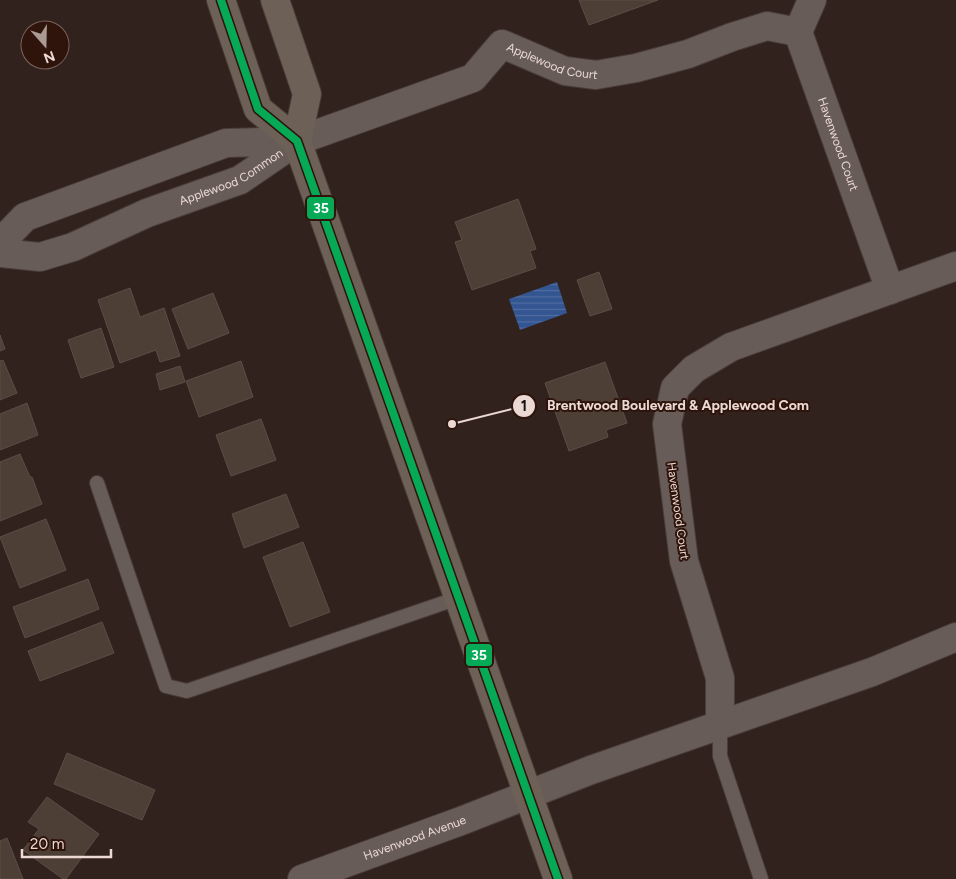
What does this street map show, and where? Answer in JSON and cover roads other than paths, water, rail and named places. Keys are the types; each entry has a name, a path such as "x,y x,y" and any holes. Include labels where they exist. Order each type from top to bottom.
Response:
{"main road":[{"path":"221,0 258,109 297,141 558,879"},
{"path":"275,0 307,94 297,141"}],"street":[{"path":"798,32 812,0"},
{"name":"Applewood Court","path":"297,141 472,78 502,44 565,71 596,75 636,68 688,54 732,37 768,26 798,32"},
{"name":"Havenwood Court","path":"798,32 890,290"},
{"name":"Applewood Common","path":"0,243 24,217 226,143 297,141"},
{"name":"Applewood Common","path":"0,254 40,257 73,247 147,213 240,180 297,141"},
{"name":"Havenwood Court","path":"720,725 720,678 684,560 667,424 675,388 694,369 731,347 956,266"},
{"path":"528,795 600,767 872,672 956,637"},
{"name":"Havenwood Avenue","path":"316,877 528,795"}],"lane":[{"path":"96,483 166,686 188,691 458,598"},
{"path":"720,725 720,756 761,879"}],"water":[{"path":"557,282 567,313 520,330 509,299"}],"place":[{"name":"Brentwood Boulevard & Applewood Com","path":"452,424"}]}
